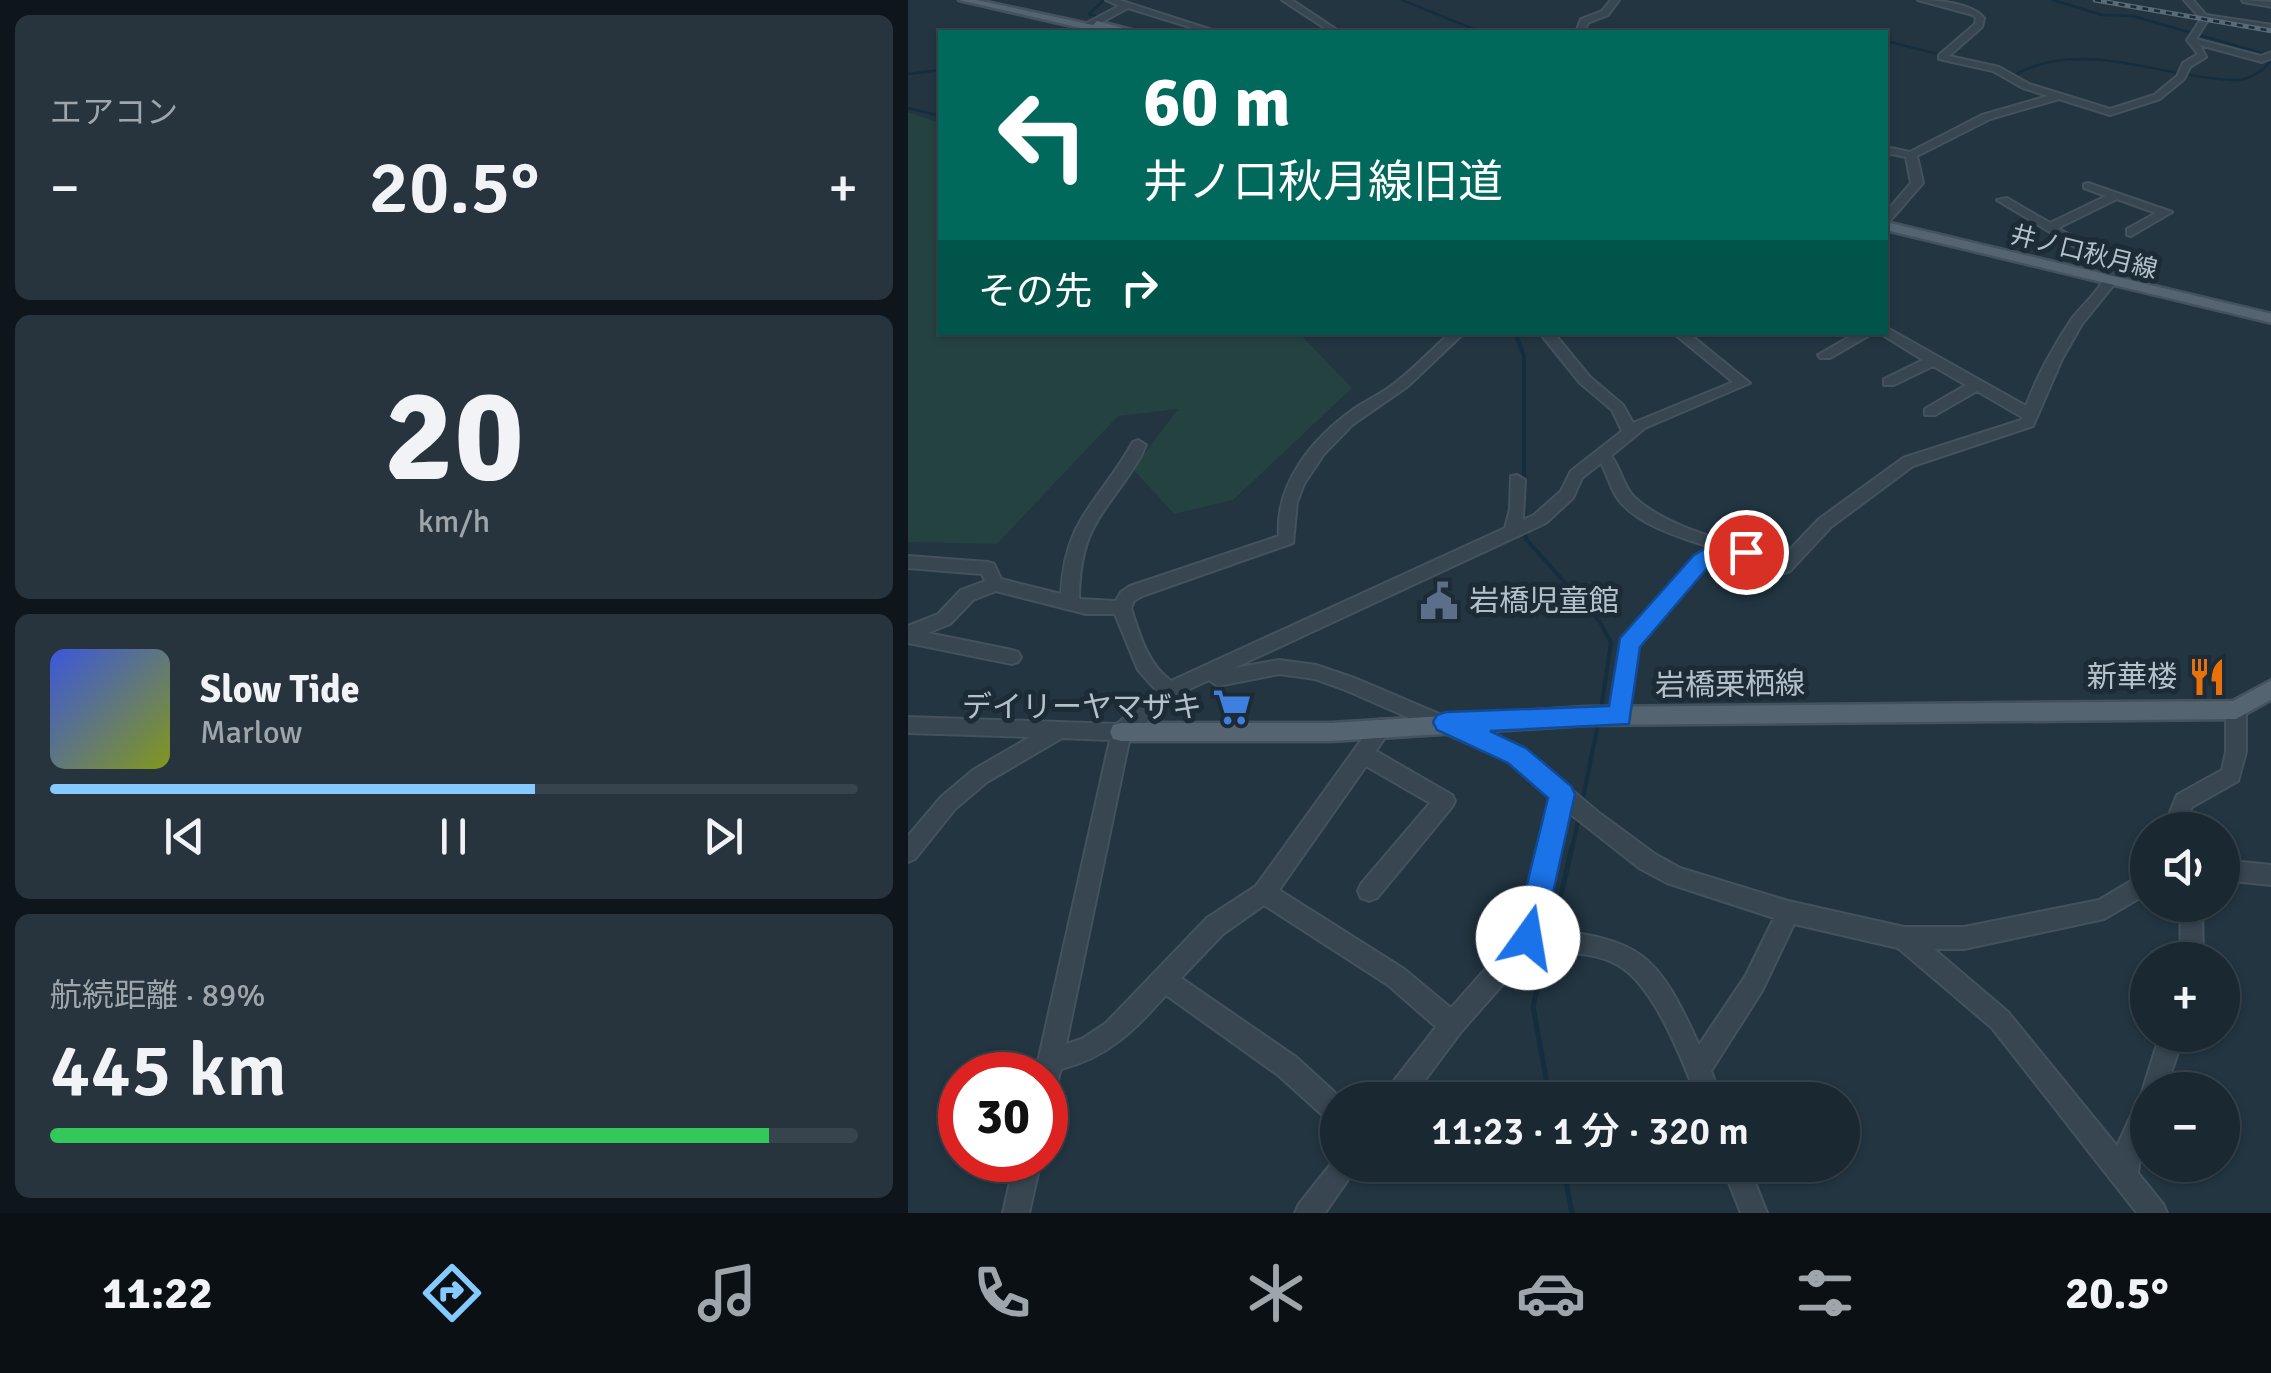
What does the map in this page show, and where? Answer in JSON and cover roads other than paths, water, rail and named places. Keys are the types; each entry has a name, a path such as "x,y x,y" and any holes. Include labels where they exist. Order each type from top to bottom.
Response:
{"main road":[{"path":"964,0 1121,30"},
{"path":"992,0 1104,30"},
{"name":"井ノ口秋月線","path":"1888,222 2272,319"},
{"name":"井ノ口秋月線","path":"2112,279 2272,311"},
{"path":"2236,710 2272,688"},
{"name":"岩橋栗栖線","path":"1122,732 1331,732 1586,716 2236,710"}],"street":[{"path":"1110,0 1208,30"},
{"path":"1286,0 1333,30"},
{"path":"1581,30 1584,21 1602,15 1615,0"},
{"path":"1922,0 1976,13 1980,18 1979,25 1942,57 1996,69 2026,86 2110,112 2157,97 2182,77 2186,65 2203,54 2190,40"},
{"path":"2188,0 2204,16 2272,28"},
{"path":"2246,0 2272,5"},
{"path":"1090,25 1127,5"},
{"path":"2190,40 2204,16"},
{"path":"2190,40 2262,59 2272,55"},
{"path":"1888,150 1910,154 1986,117 2056,97"},
{"path":"1888,219 1917,183 1910,154"},
{"path":"2088,186 2166,212 2131,232"},
{"path":"2050,227 2116,195"},
{"path":"1602,456 1612,464 1620,491 1632,504 1721,548 1746,552 1784,567 1825,523 1908,462 2028,423 2078,320 2112,279 2114,266 2004,200"},
{"path":"1888,328 1932,361 2030,415"},
{"path":"1456,335 1393,391 1330,437 1292,496 1284,523 1288,540 1127,597 1122,608 1142,665 1152,680 1176,687 1251,670 1316,672 1446,722 1517,756 1647,862 1675,876 1788,912 1904,938 1964,938 2104,909 2130,892"},
{"path":"1548,335 1585,380 1618,408 1630,432"},
{"path":"1052,1052 1122,732 1176,687 1540,519 1567,494 1576,475 1630,432 1743,383 1682,335"},
{"path":"1825,355 1863,335"},
{"path":"1889,382 1932,361"},
{"path":"1930,412 1974,386"},
{"path":"1070,603 1070,568 1084,526 1132,461 1138,445"},
{"path":"1515,532 1517,480"},
{"path":"1616,716 1628,644 1701,560 1721,548"},
{"path":"908,562 988,568 995,584"},
{"path":"908,635 944,619 968,595 995,584 1070,603 1122,608"},
{"path":"908,635 1012,657"},
{"path":"2180,812 2184,801 2231,775 2236,752 2236,710"},
{"path":"908,725 1122,732"},
{"path":"1068,1061 1109,1039 1215,926 1264,893 1382,728"},
{"path":"908,852 948,803 980,776 1061,729"},
{"path":"1363,754 1444,801 1368,890"},
{"path":"1409,1082 1528,938 1565,796"},
{"path":"2240,871 2272,874"},
{"path":"1264,893 1396,977 1452,1026"},
{"path":"1698,1068 1754,983 1788,912"},
{"path":"1528,938 1628,958 1652,981 1703,1082"},
{"path":"1904,938 2000,1020 2154,1213"},
{"path":"1164,980 1287,1066 1320,1096"},
{"path":"2125,1176 2130,1146"},
{"path":"1016,1213 1023,1182"},
{"path":"1308,1213 1331,1182"},
{"path":"1742,1182 1754,1213"}],"waterway":[{"path":"1099,17 1089,14 1104,0"},
{"path":"1402,0 1476,30"},
{"path":"2053,0 2102,15 2133,16 2272,56"},
{"path":"1071,30 1076,28"},
{"path":"1888,42 1938,54 1939,58"},
{"path":"2011,77 2037,65 2092,59 2239,80 2256,74 2272,58"},
{"path":"908,74 938,70"},
{"path":"908,108 938,116"},
{"path":"1516,335 1524,356 1524,482"},
{"path":"1524,496 1525,522"},
{"path":"1525,531 1526,539 1600,622 1611,643 1601,710"},
{"path":"1582,803 1598,724"},
{"path":"1572,849 1579,817"},
{"path":"1552,934 1572,847"},
{"path":"1547,1082 1533,1006 1548,948"},
{"path":"1566,1182 1572,1213"}],"railway":[{"path":"2095,0 2272,31"}],"place":[{"name":"岩橋児童館","path":"1439,601"},
{"name":"新華楼","path":"2207,677"},
{"name":"デイリーヤマザキ","path":"1232,707"}]}
